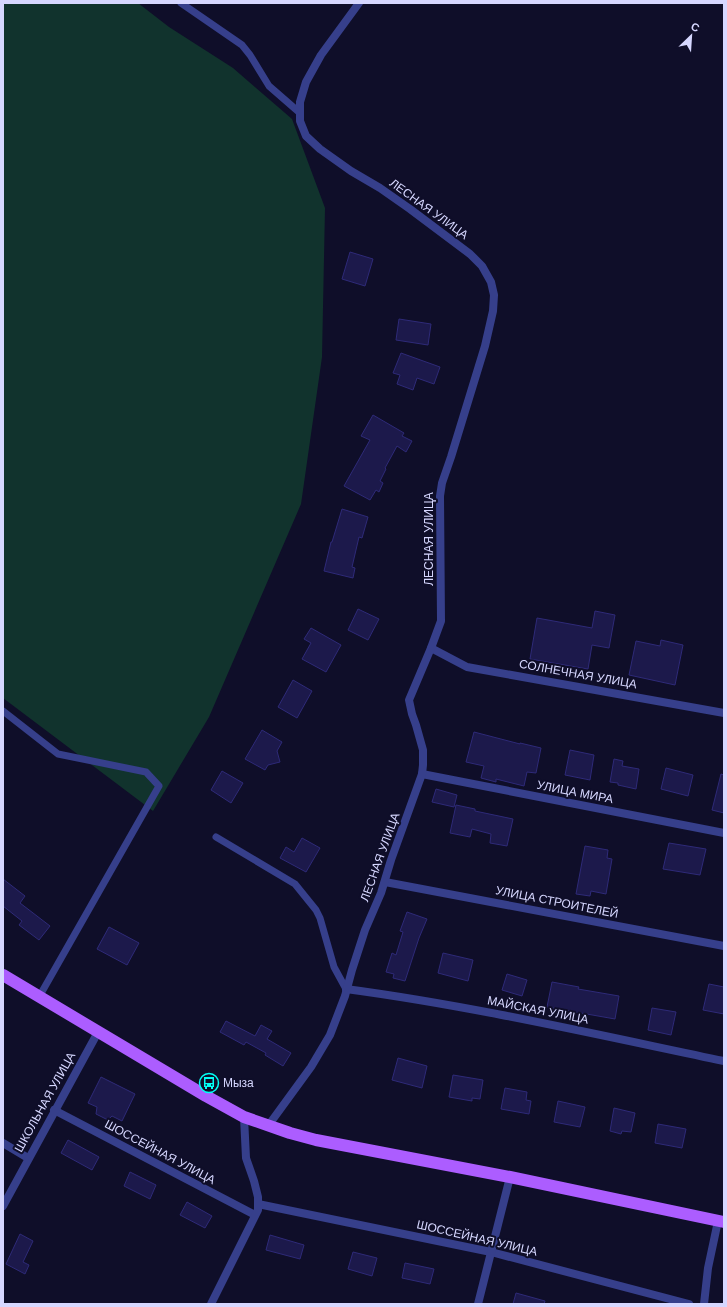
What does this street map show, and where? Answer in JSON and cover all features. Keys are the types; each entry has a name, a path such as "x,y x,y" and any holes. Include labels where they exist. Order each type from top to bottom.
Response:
{"main road":[{"path":"3,975 206,1096 244,1117 290,1134 510,1177 721,1221"}],"street":[{"name":"ЛЕСНАЯ УЛИЦА","path":"268,1126 311,1067 330,1035 345,996 365,930 381,893 422,774 423,750 409,700 432,648 441,621 440,496 442,483 485,346 493,311 494,295 491,282 482,266 470,254 380,188 350,171 320,149 306,136 300,121 300,102 306,82 321,55 359,3"},
{"name":"СОЛНЕЧНАЯ УЛИЦА","path":"432,648 468,667 724,713"},
{"name":"УЛИЦА МИРА","path":"422,774 724,833"},
{"name":"УЛИЦА СТРОИТЕЛЕЙ","path":"385,882 724,946"},
{"name":"МАЙСКАЯ УЛИЦА","path":"346,989 423,1000 520,1018 724,1061"},
{"name":"ШКОЛЬНАЯ УЛИЦА","path":"3,1206 54,1110 98,1032"},
{"name":"ШОССЕЙНАЯ УЛИЦА","path":"54,1110 255,1215"},
{"path":"211,1304 258,1210 258,1197 246,1158 244,1117"},
{"path":"3,1143 28,1158"},
{"path":"478,1304 510,1177"},
{"name":"ШОССЕЙНАЯ УЛИЦА","path":"258,1204 491,1252 690,1304"},
{"path":"704,1304 708,1268 721,1221"}],"lane":[{"path":"181,3 242,45 269,86 300,113"},
{"path":"3,711 58,754 146,772 159,786 40,997"},
{"path":"216,837 295,884 304,893 320,918 334,967 346,989"}],"green space":[{"path":"3,3 138,3 169,27 233,68 292,119 325,208 322,357 301,504 209,717 153,811 3,698"}],"building":[{"path":"350,252 373,259 365,286 342,279"},
{"path":"399,319 431,324 428,345 396,340"},
{"path":"401,353 440,367 434,384 417,378 413,390 397,384 400,375 393,373"},
{"path":"373,415 404,433 402,436 412,441 406,452 397,446 385,468 386,469 380,481 383,483 379,492 376,490 370,500 344,486 370,440 361,436"},
{"path":"342,509 368,517 362,538 359,537 352,567 355,568 353,578 324,571 331,542"},
{"path":"358,609 379,619 368,640 348,630"},
{"path":"595,611 615,615 609,648 592,645 588,669 530,659 537,618 592,628"},
{"path":"311,628 341,645 326,672 302,659 311,643 304,639"},
{"path":"661,640 683,645 675,685 629,675 636,641 660,646"},
{"path":"293,680 312,691 297,718 278,707"},
{"path":"262,730 282,742 277,751 280,762 268,765 265,770 245,759"},
{"path":"474,732 541,748 536,773 527,772 524,786 496,779 496,782 481,778 484,766 466,762"},
{"path":"570,750 594,755 590,780 565,775"},
{"path":"614,759 623,761 622,766 639,769 636,789 610,782"},
{"path":"666,768 693,775 688,796 661,789"},
{"path":"222,771 243,783 231,803 211,790"},
{"path":"721,774 724,775 724,813 712,810"},
{"path":"436,789 457,795 454,807 432,802"},
{"path":"456,805 475,809 475,811 513,819 507,846 490,843 491,834 472,829 470,837 450,833"},
{"path":"302,838 320,848 306,872 280,858 286,847 294,852"},
{"path":"669,843 706,849 700,875 663,869"},
{"path":"585,846 608,850 607,858 612,859 606,894 591,891 590,896 576,894"},
{"path":"3,879 25,896 20,903 50,926 39,940 19,925 22,921 3,906"},
{"path":"407,912 427,919 405,981 393,978 394,974 386,972 392,953 396,955 403,932 400,931"},
{"path":"109,927 139,943 127,965 97,949"},
{"path":"443,953 473,960 468,981 438,973"},
{"path":"507,974 527,980 522,996 502,990"},
{"path":"552,982 579,987 578,989 619,996 615,1019 547,1007"},
{"path":"709,984 724,987 724,1014 703,1010"},
{"path":"652,1008 676,1012 671,1035 648,1030"},
{"path":"226,1021 255,1036 261,1025 272,1031 267,1039 291,1053 283,1066 265,1055 266,1053 246,1042 244,1045 220,1032"},
{"path":"398,1058 427,1066 422,1088 392,1080"},
{"path":"453,1075 483,1080 480,1099 472,1098 472,1101 449,1097"},
{"path":"101,1077 135,1094 122,1121 112,1116 108,1120 96,1114 97,1107 88,1103"},
{"path":"505,1088 527,1092 526,1100 531,1101 529,1114 501,1109"},
{"path":"558,1101 585,1107 580,1127 554,1122"},
{"path":"614,1108 635,1113 631,1132 622,1131 621,1134 610,1131"},
{"path":"658,1124 686,1129 682,1148 655,1143"},
{"path":"68,1140 99,1157 92,1170 61,1153"},
{"path":"130,1172 156,1185 150,1199 124,1186"},
{"path":"187,1202 212,1216 205,1228 180,1215"},
{"path":"20,1234 33,1241 23,1262 29,1265 25,1274 6,1264"},
{"path":"270,1235 304,1245 300,1259 266,1250"},
{"path":"353,1252 377,1258 372,1276 348,1269"},
{"path":"405,1263 434,1269 430,1284 402,1278"},
{"path":"516,1293 545,1301 544,1304 513,1304"}],"place":[{"name":"Мыза","path":"209,1083"}]}
